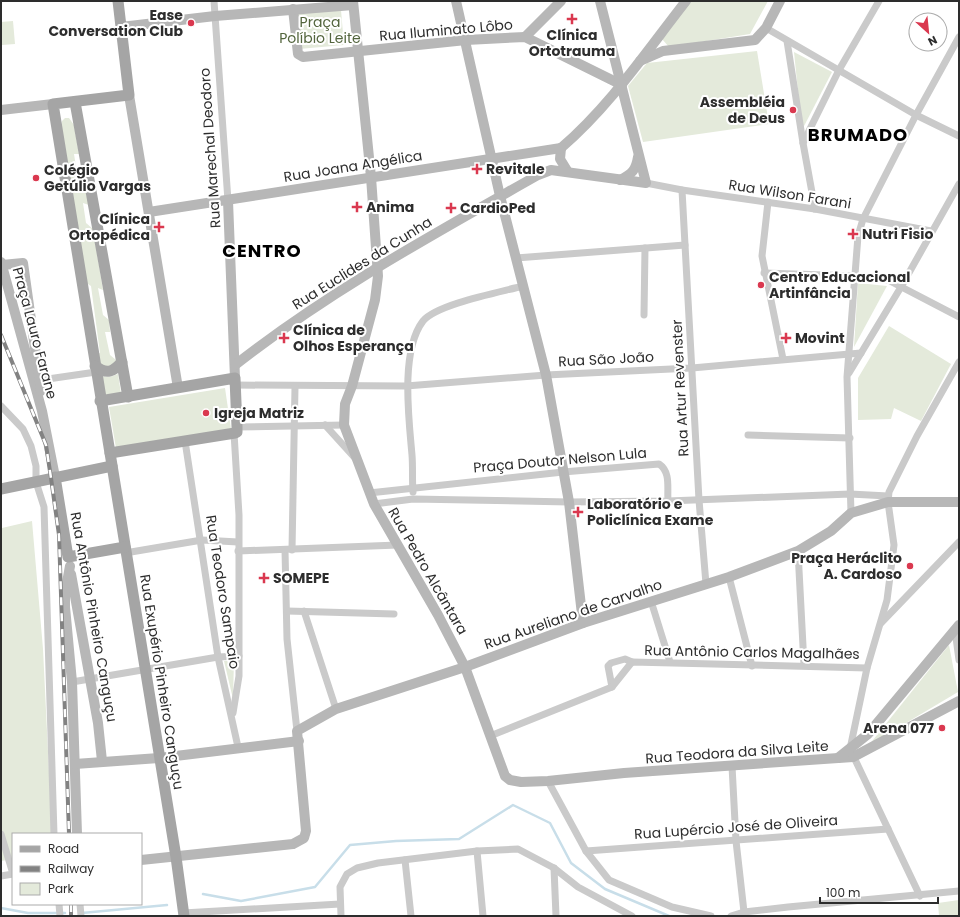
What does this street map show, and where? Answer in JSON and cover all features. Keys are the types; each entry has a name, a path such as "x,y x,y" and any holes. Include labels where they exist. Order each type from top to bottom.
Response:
{"main road":[{"path":"53,104 129,95 118,1"},
{"path":"75,102 128,396"},
{"name":"Rua Exupério Pinheiro Canguçu","path":"53,104 100,401 110,453 144,669 176,857 183,915"},
{"path":"95,369 109,372 114,371 122,362"},
{"path":"100,401 178,388 235,382 236,430 185,441 110,453"},
{"path":"1,489 112,466"},
{"name":"Rua Antônio Pinheiro Canguçu","path":"55,477 69,562"},
{"path":"69,562 125,550"}],"street":[{"name":"Rua Marechal Deodoro","path":"214,1 228,201 235,382"},
{"path":"456,1 500,196 546,375 569,502 583,623"},
{"path":"525,37 561,1"},
{"path":"600,1 622,85 646,183 568,172 560,159 561,148 606,105 622,85 686,1"},
{"path":"640,60 663,51 755,40 766,28 780,1"},
{"path":"803,143 839,70 879,1"},
{"path":"121,27 292,5 353,3 371,178 377,267 376,300 352,386 345,404 344,425 295,426 236,430 239,515 239,676 233,717"},
{"path":"292,5 300,57 358,52"},
{"path":"766,28 916,114 959,136"},
{"path":"659,36 663,51"},
{"name":"Rua Iluminato Lôbo","path":"358,52 466,40 525,37 622,85"},
{"path":"888,499 851,512 847,377 850,354 858,236 863,220 916,114 959,37"},
{"path":"787,41 815,209"},
{"path":"129,95 178,388"},
{"path":"606,105 616,102 623,106 628,112"},
{"path":"1,110 53,104"},
{"name":"Rua Joana Angélica","path":"149,212 492,160 561,148"},
{"path":"620,180 631,174 636,168 638,154"},
{"name":"Rua Euclides da Cunha","path":"235,365 301,316 377,267 538,175 552,170 568,172"},
{"name":"Rua Wilson Farani","path":"646,183 682,190 815,209 863,220 931,231"},
{"path":"847,377 901,287 931,231 959,184"},
{"name":"Rua Artur Revenster","path":"682,190 699,500 706,584"},
{"path":"768,202 762,256 764,273 784,359"},
{"path":"516,258 685,245"},
{"path":"644,315 645,248"},
{"name":"Praça Lauro Farane","path":"42,411 41,380 23,263 2,264 42,411 55,477"},
{"path":"764,273 856,276 888,280 959,317"},
{"path":"413,499 406,386 413,348 424,320 449,306 523,286"},
{"name":"Rua São João","path":"235,382 295,387 406,386 546,375 692,368 861,353"},
{"path":"920,896 852,753 867,668 887,600 894,544 888,499 917,436 959,362"},
{"path":"41,380 95,369"},
{"path":"142,860 293,844 304,838 306,831 299,741 287,639 289,550 295,426 295,387"},
{"path":"1,406 23,429 31,446 36,466 36,482 44,507 54,833"},
{"path":"325,425 356,459"},
{"name":"Rua Pedro Alcântara","path":"344,425 374,504 438,615 465,666 505,776"},
{"path":"748,434 850,438"},
{"name":"Rua Teodoro Sampaio","path":"185,441 202,540 218,657 233,717 238,747"},
{"name":"Praça Doutor Nelson Lula","path":"369,493 563,472 659,464 665,468 667,473 668,501"},
{"path":"374,504 413,499 569,502 668,501 850,494 888,499 959,502"},
{"name":"Rua Aureliano de Carvalho","path":"297,730 336,709 465,666 583,623 729,577 798,551 831,531 851,512"},
{"path":"125,550 202,540 238,542"},
{"path":"881,623 959,542"},
{"path":"238,551 398,545"},
{"path":"798,551 804,665"},
{"path":"69,562 65,607 72,682 77,833"},
{"name":"Rua Antônio Pinheiro Canguçu","path":"69,562 98,723 102,761"},
{"path":"729,577 752,666"},
{"path":"651,601 670,662"},
{"path":"287,611 394,614"},
{"path":"304,611 336,709"},
{"path":"852,753 957,628"},
{"path":"957,628 959,660"},
{"path":"72,682 218,657 239,656"},
{"path":"612,687 608,666 611,663 625,659 632,662"},
{"name":"Rua Antônio Carlos Magalhães","path":"490,736 612,687 632,662 670,662 752,666 804,665 867,668"},
{"name":"Rua Teodora da Silva Leite","path":"505,776 510,780 521,782 548,781 624,773 837,759 959,701"},
{"path":"75,764 159,758 238,747 299,741"},
{"path":"732,766 736,841 744,912"},
{"path":"548,781 586,851 609,880 672,907 700,915 711,916"},
{"name":"Rua Lupércio José de Oliveira","path":"586,851 888,830"},
{"path":"1,834 12,871"},
{"path":"341,916 340,887 347,874 357,868 378,863 477,851 518,849 554,868 578,887 632,916"},
{"path":"477,851 484,916"},
{"path":"405,860 411,916"},
{"path":"554,868 556,916"},
{"path":"1,876 12,874"},
{"path":"731,916 744,912 959,891"},
{"path":"183,915 340,904"},
{"path":"59,905 60,916"},
{"path":"80,905 81,916"}],"green space":[{"path":"689,1 768,1 750,34 669,47 662,39"},
{"name":"Praça Políbio Leite","path":"341,10 344,45 299,49 296,14"},
{"path":"13,21 15,44 2,45 1,22"},
{"path":"757,51 769,124 643,142 628,86 647,63"},
{"path":"794,52 832,72 802,130"},
{"path":"65,118 69,118 74,125 79,154 74,154 79,186 85,189 89,205 83,203 86,223 93,229 103,290 98,288 103,315 109,320 110,332 105,332 110,355 116,360 115,364 102,368 96,354 100,353 91,286 85,282 61,125"},
{"path":"858,283 887,286 854,347"},
{"path":"889,326 951,364 921,421 894,408 891,419 858,420 858,378"},
{"path":"118,374 121,394 104,396 100,376 110,377"},
{"path":"225,388 231,429 116,448 109,407"},
{"path":"32,521 43,649 52,833 12,833 12,859 1,861 1,526 2,528"},
{"path":"949,645 958,692 869,745"},
{"path":"234,660 233,699 224,661"},
{"path":"959,900 959,916 939,916 938,903"}],"waterway":[{"path":"203,894 241,901 315,887 350,845 396,841 459,839 513,805 550,823 571,863 605,889 669,916"},
{"path":"82,913 167,905"},
{"path":"1,908 28,913 65,913"}],"railway":[{"path":"1,335 46,445 59,535 69,833"},
{"path":"71,905 71,916"}],"place":[{"name":"Clínica Ortotrauma","path":"572,19"},
{"name":"Ease Conversation Club","path":"191,23"},
{"name":"Assembléia de Deus","path":"793,110"},
{"name":"Revitale","path":"477,169"},
{"name":"Colégio Getúlio Vargas","path":"36,178"},
{"name":"Anima","path":"357,207"},
{"name":"CardioPed","path":"451,208"},
{"name":"Clínica Ortopédica","path":"159,227"},
{"name":"Nutri Fisio","path":"853,234"},
{"name":"Centro Educacional Artinfância","path":"761,285"},
{"name":"Clínica de Olhos Esperança","path":"284,338"},
{"name":"Movint","path":"786,338"},
{"name":"Igreja Matriz","path":"206,413"},
{"name":"Laboratório e Policlínica Exame","path":"578,512"},
{"name":"Praça Heráclito A. Cardoso","path":"910,566"},
{"name":"SOMEPE","path":"264,578"},
{"name":"Arena 077","path":"942,728"}],"district":[{"name":"BRUMADO","path":"858,134"},
{"name":"CENTRO","path":"262,250"}]}
